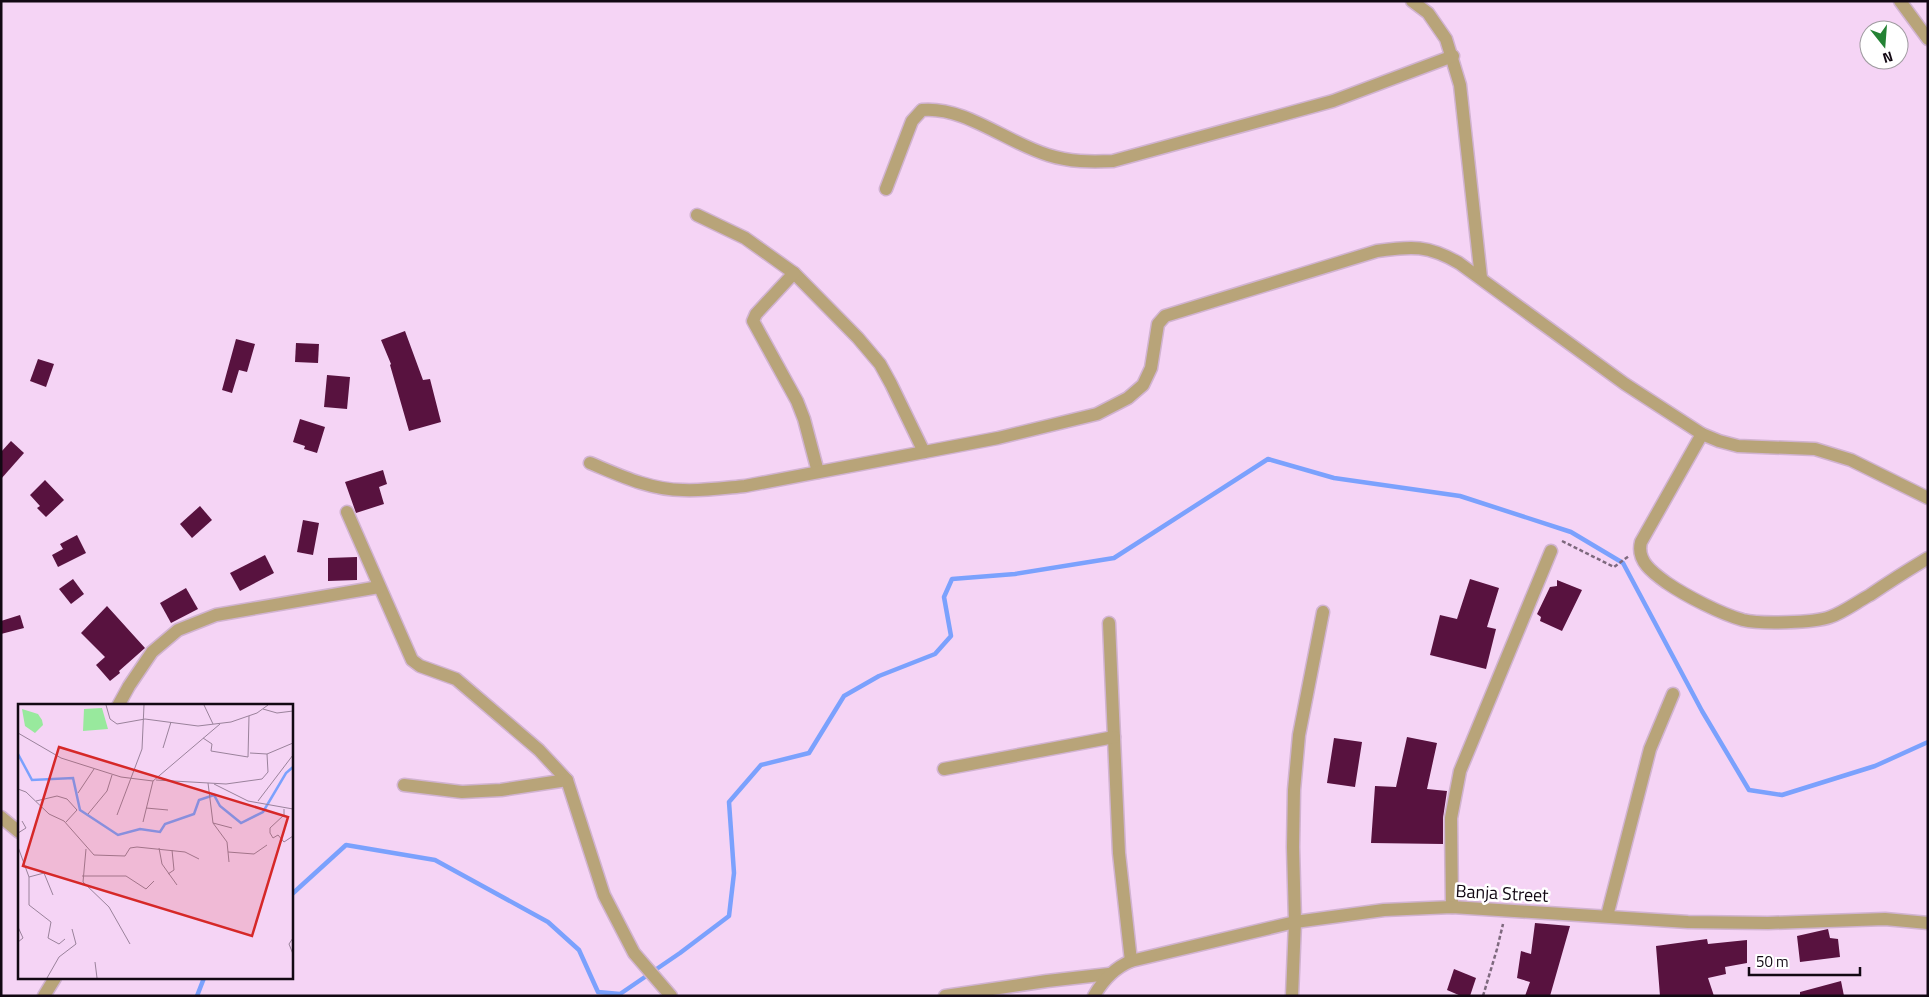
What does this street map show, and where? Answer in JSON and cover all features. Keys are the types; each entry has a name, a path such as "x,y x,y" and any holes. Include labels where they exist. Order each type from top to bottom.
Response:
{"street":[{"path":"1412,1 1428,13 1446,39 1453,56 1460,85 1481,278"},
{"path":"1900,1 1928,39"},
{"path":"886,189 912,121 922,110 936,108 968,119 1047,155 1082,162 1113,161 1333,101 1453,56"},
{"path":"697,215 746,238 794,273 858,338 880,364 924,452"},
{"path":"590,463 644,484 682,490 745,486 998,438 1097,414 1128,398 1143,385 1151,368 1158,324 1165,316 1176,311 1377,251 1407,246 1425,248 1443,254 1481,278 1625,384 1702,434 1719,442 1738,446 1816,449 1851,460 1928,498"},
{"path":"794,273 756,314 753,321 797,401 804,419 818,472"},
{"path":"1702,434 1641,542 1639,550 1644,563 1679,592 1744,620 1786,622 1818,620 1832,616 1855,604 1928,558"},
{"path":"347,512 412,660 420,666 456,679 539,750 568,780 604,895 634,952 671,996"},
{"path":"1452,907 1451,818 1460,771 1551,551"},
{"path":"119,704 152,652 178,630 216,615 379,586"},
{"path":"1292,996 1295,922 1293,847 1296,772 1300,735 1322,612"},
{"path":"1110,623 1119,853 1131,961"},
{"path":"1607,916 1650,749 1673,694"},
{"path":"944,769 1114,737"},
{"path":"404,784 462,792 501,790 568,780"},
{"path":"1,817 18,831"},
{"name":"Banja Street","path":"1094,996 1110,974 1131,961 1295,922 1384,910 1452,907 1688,922 1768,923 1885,919 1928,924"},
{"path":"946,996 1046,981 1110,974"},
{"path":"44,996 54,980"}],"path":[{"path":"1551,551 1556,539 1614,567 1629,556"},
{"path":"1483,996 1498,949 1506,910"}],"building":[{"path":"405,331 423,380 430,379 441,422 409,431 391,364 381,340"},
{"path":"236,339 255,344 247,372 239,370 232,393 222,390"},
{"path":"296,343 319,344 318,363 295,362"},
{"path":"38,359 54,364 46,387 30,381"},
{"path":"327,375 350,377 347,409 324,407"},
{"path":"300,419 325,427 317,453 304,449 305,446 293,442"},
{"path":"11,441 24,453 1,479 1,452"},
{"path":"383,470 387,484 379,487 384,504 356,513 345,482"},
{"path":"45,480 64,500 46,517 37,508 40,506 30,495"},
{"path":"200,506 212,520 192,538 180,524"},
{"path":"303,520 319,523 313,555 297,552"},
{"path":"77,535 86,553 58,567 52,555 63,549 60,544"},
{"path":"265,555 274,573 240,591 230,573"},
{"path":"357,557 357,580 328,581 328,558"},
{"path":"73,579 84,594 71,604 59,589"},
{"path":"1470,579 1499,588 1487,627 1496,629 1486,669 1430,655 1440,615 1457,619"},
{"path":"1557,580 1582,590 1562,631 1540,621 1541,617 1537,614 1550,587 1557,586"},
{"path":"186,588 198,609 171,623 160,603"},
{"path":"107,606 145,648 110,681 96,665 105,657 81,633"},
{"path":"20,615 24,628 1,634 1,621"},
{"path":"1407,737 1437,743 1427,789 1447,791 1443,818 1443,844 1371,843 1375,786 1396,787"},
{"path":"1334,738 1362,742 1355,787 1327,783"},
{"path":"1535,923 1570,926 1550,996 1525,996 1530,982 1517,978 1521,951 1531,954"},
{"path":"1828,929 1830,938 1838,939 1840,957 1800,962 1797,936"},
{"path":"1707,939 1708,944 1747,940 1747,963 1725,967 1726,974 1708,978 1714,996 1660,996 1656,946"},
{"path":"1454,969 1476,978 1470,996 1461,996 1447,990"},
{"path":"1841,981 1844,996 1800,996 1800,992"}],"waterway":[{"path":"292,894 346,845 435,860 548,922 579,950 598,992 620,994 680,953 729,916 734,873 729,802 761,765 809,753 844,696 879,676 935,654 951,636 944,597 952,579 1015,574 1114,558 1268,459 1334,478 1460,496 1571,532 1623,563 1702,711 1749,790 1782,795 1875,766 1928,742"},
{"path":"197,996 203,980"}]}
